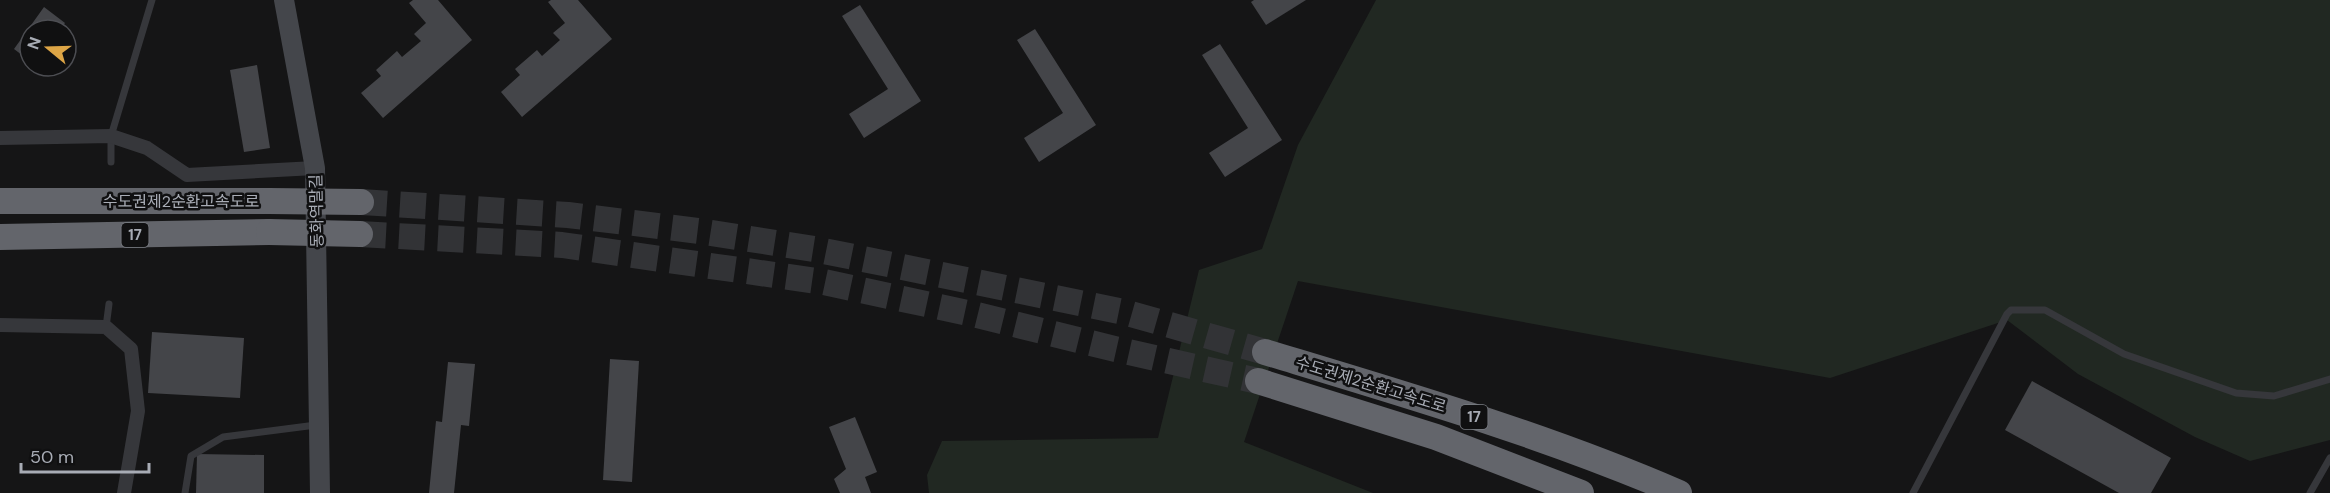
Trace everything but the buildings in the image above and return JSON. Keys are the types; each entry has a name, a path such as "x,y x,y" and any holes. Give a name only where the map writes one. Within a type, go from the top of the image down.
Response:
{"highway":[{"name":"수도권제2순환고속도로","path":"0,201 361,202"},
{"name":"수도권제2순환고속도로","path":"0,237 269,232 360,234"},
{"name":"수도권제2순환고속도로","path":"1266,351 1457,411 1563,448 1679,493"},
{"name":"수도권제2순환고속도로","path":"1258,381 1436,438 1581,493"}],"street":[{"name":"동화역말길","path":"284,0 315,168 320,493"},
{"path":"0,138 111,136 147,148 187,175 315,168"},
{"path":"0,325 106,327 131,349 138,411 124,493"}],"lane":[{"path":"111,162 111,136 152,0"},
{"path":"106,327 109,304"},
{"path":"1913,493 2011,310 2045,310 2124,354 2236,393 2274,396 2330,380"},
{"path":"185,493 191,456 223,437 319,425"},
{"path":"2310,493 2330,458"}],"shaded area":[{"path":"1376,0 2330,0 2330,440 2250,461 2195,437 2078,374 2007,320 1830,378 1298,281 1244,442 1373,493 929,493 927,475 942,441 1158,438 1199,270 1262,249 1298,145"}],"tunnel":[{"path":"361,202 568,215 699,231 814,249 1124,312 1265,352"},
{"path":"360,234 562,245 824,282 977,315 1258,381"}]}
